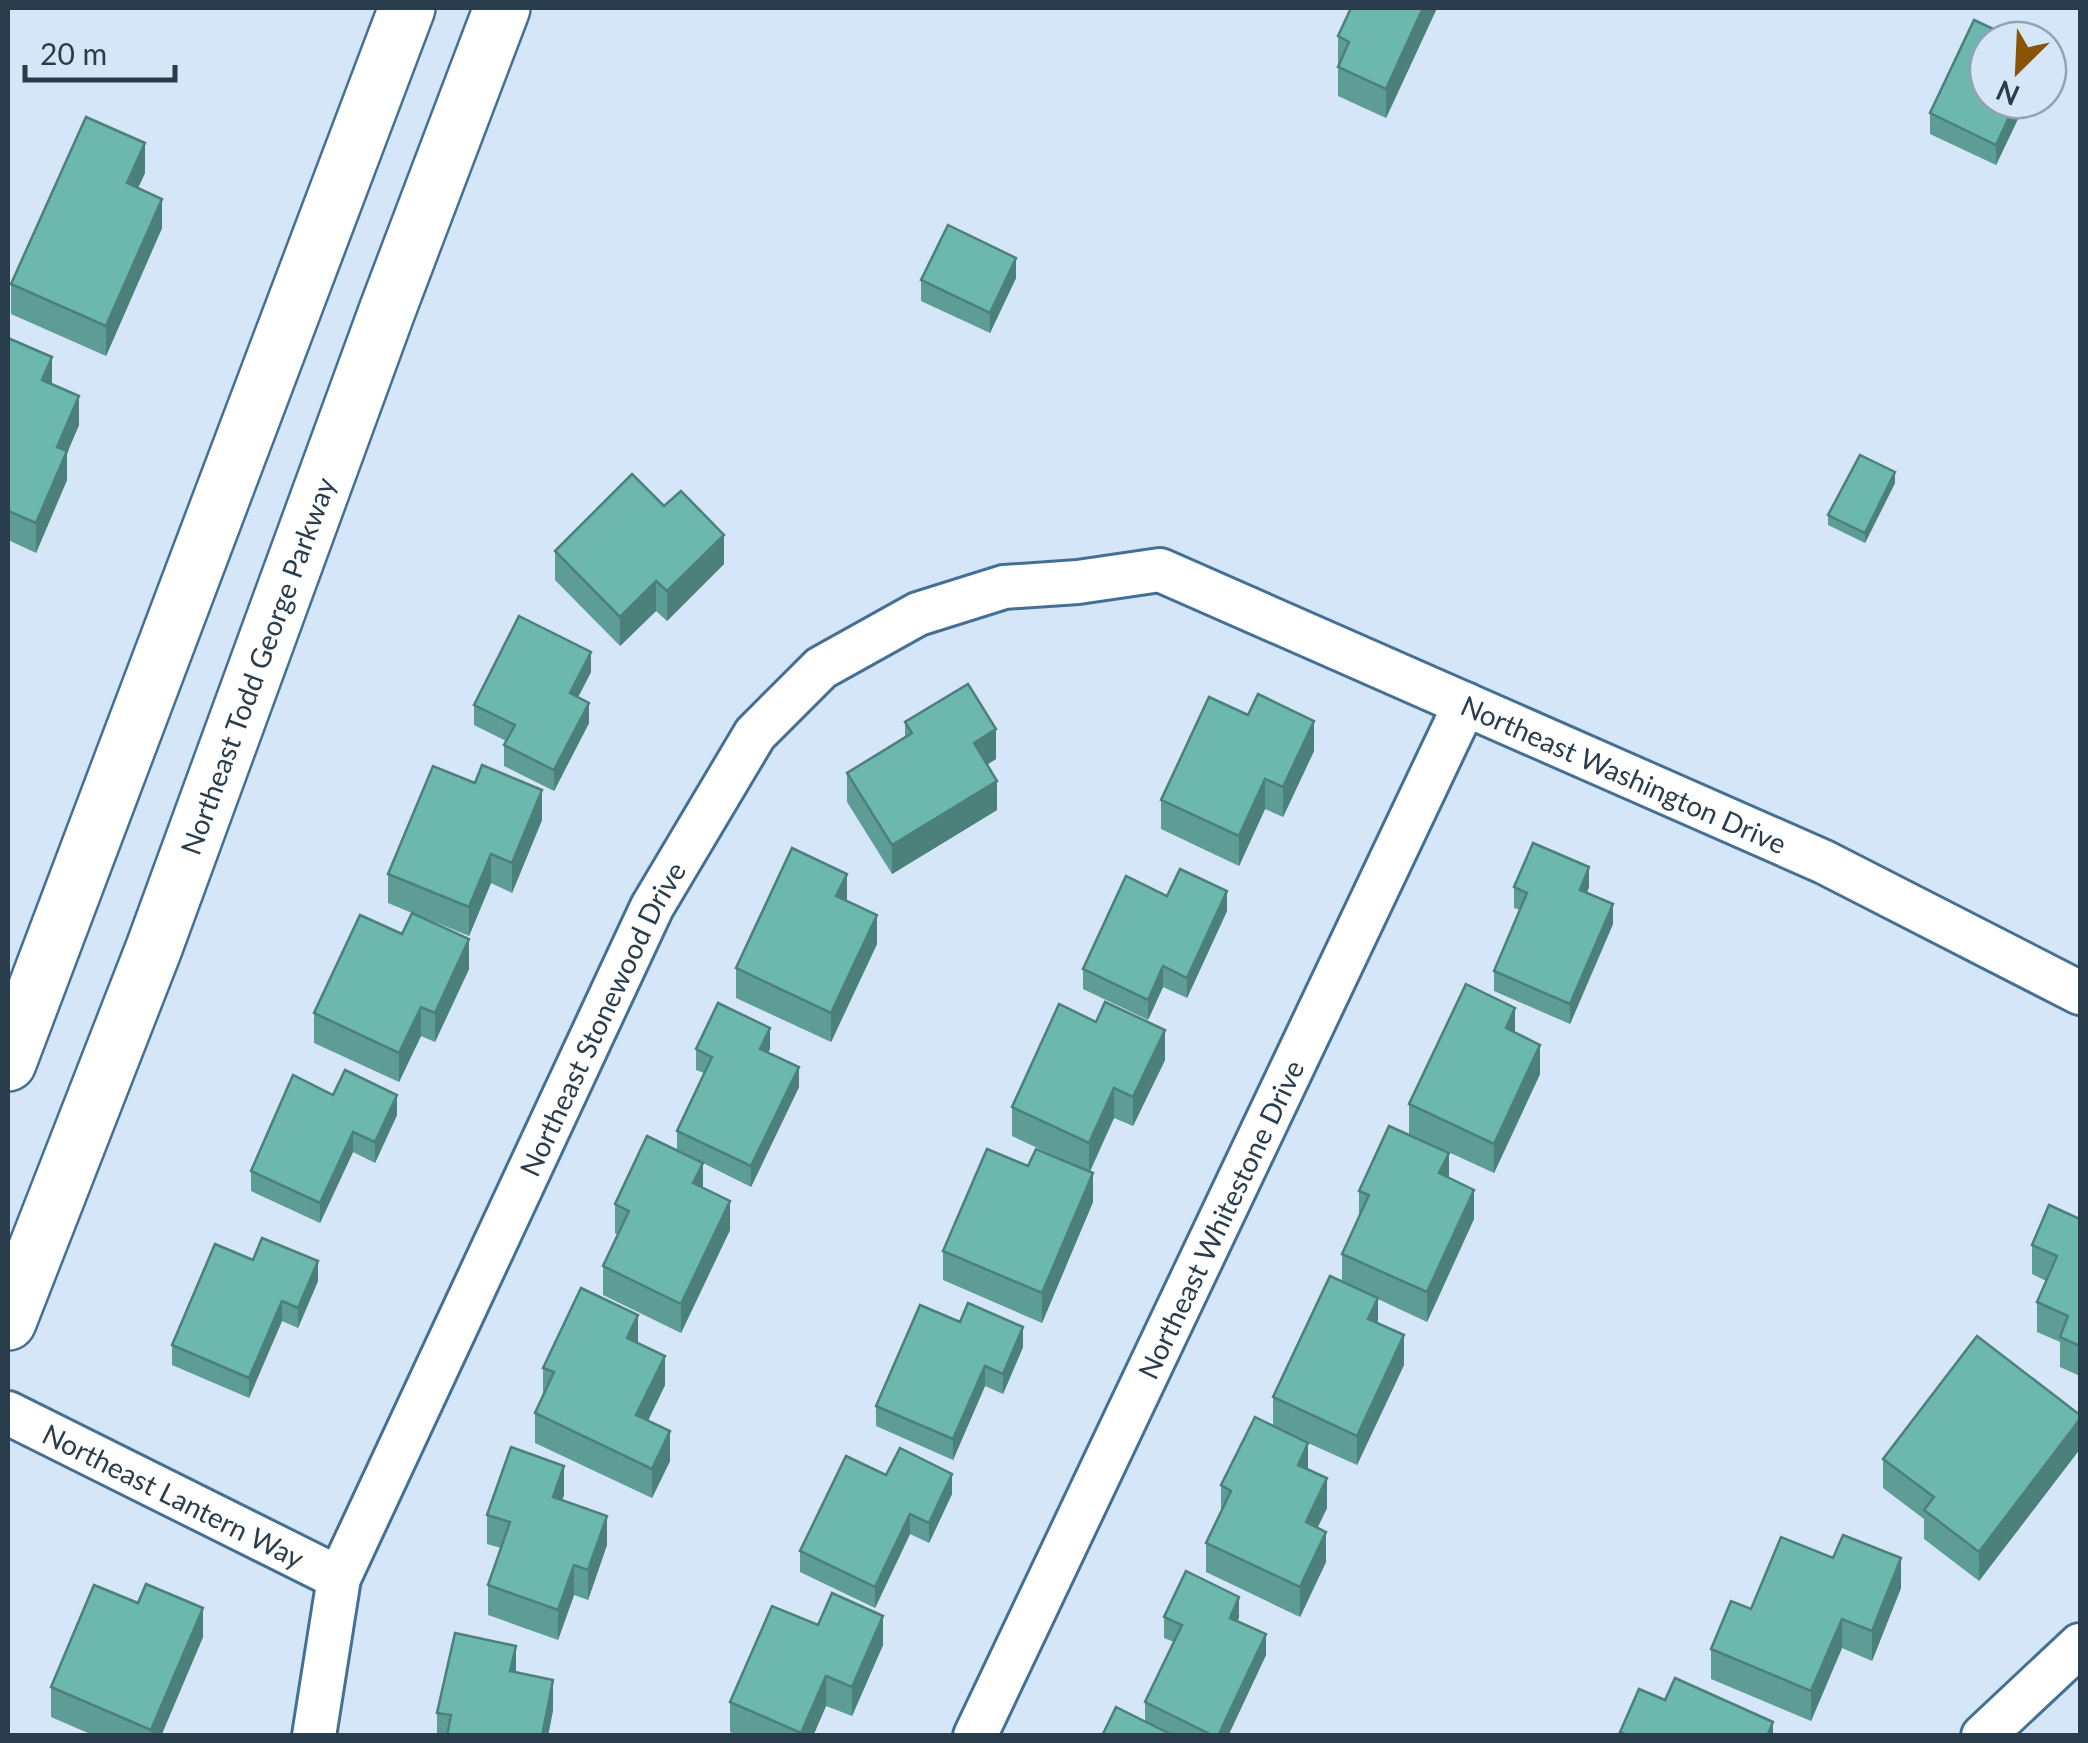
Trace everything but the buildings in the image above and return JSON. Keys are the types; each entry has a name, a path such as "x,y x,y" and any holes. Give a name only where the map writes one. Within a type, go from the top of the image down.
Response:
{"main road":[{"path":"8,1064 407,8"},
{"name":"Northeast Todd George Parkway","path":"8,1322 154,948 502,8"}],"street":[{"name":"Northeast Washington Drive","path":"1160,570 1824,862 2080,994"},
{"name":"Northeast Stonewood Drive","path":"314,1736 338,1578 652,907 755,734 822,668 918,614 1004,588 1160,570"},
{"name":"Northeast Whitestone Drive","path":"974,1736 1464,704"},
{"name":"Northeast Lantern Way","path":"8,1413 338,1578"},
{"path":"1983,1736 2080,1646"}]}
